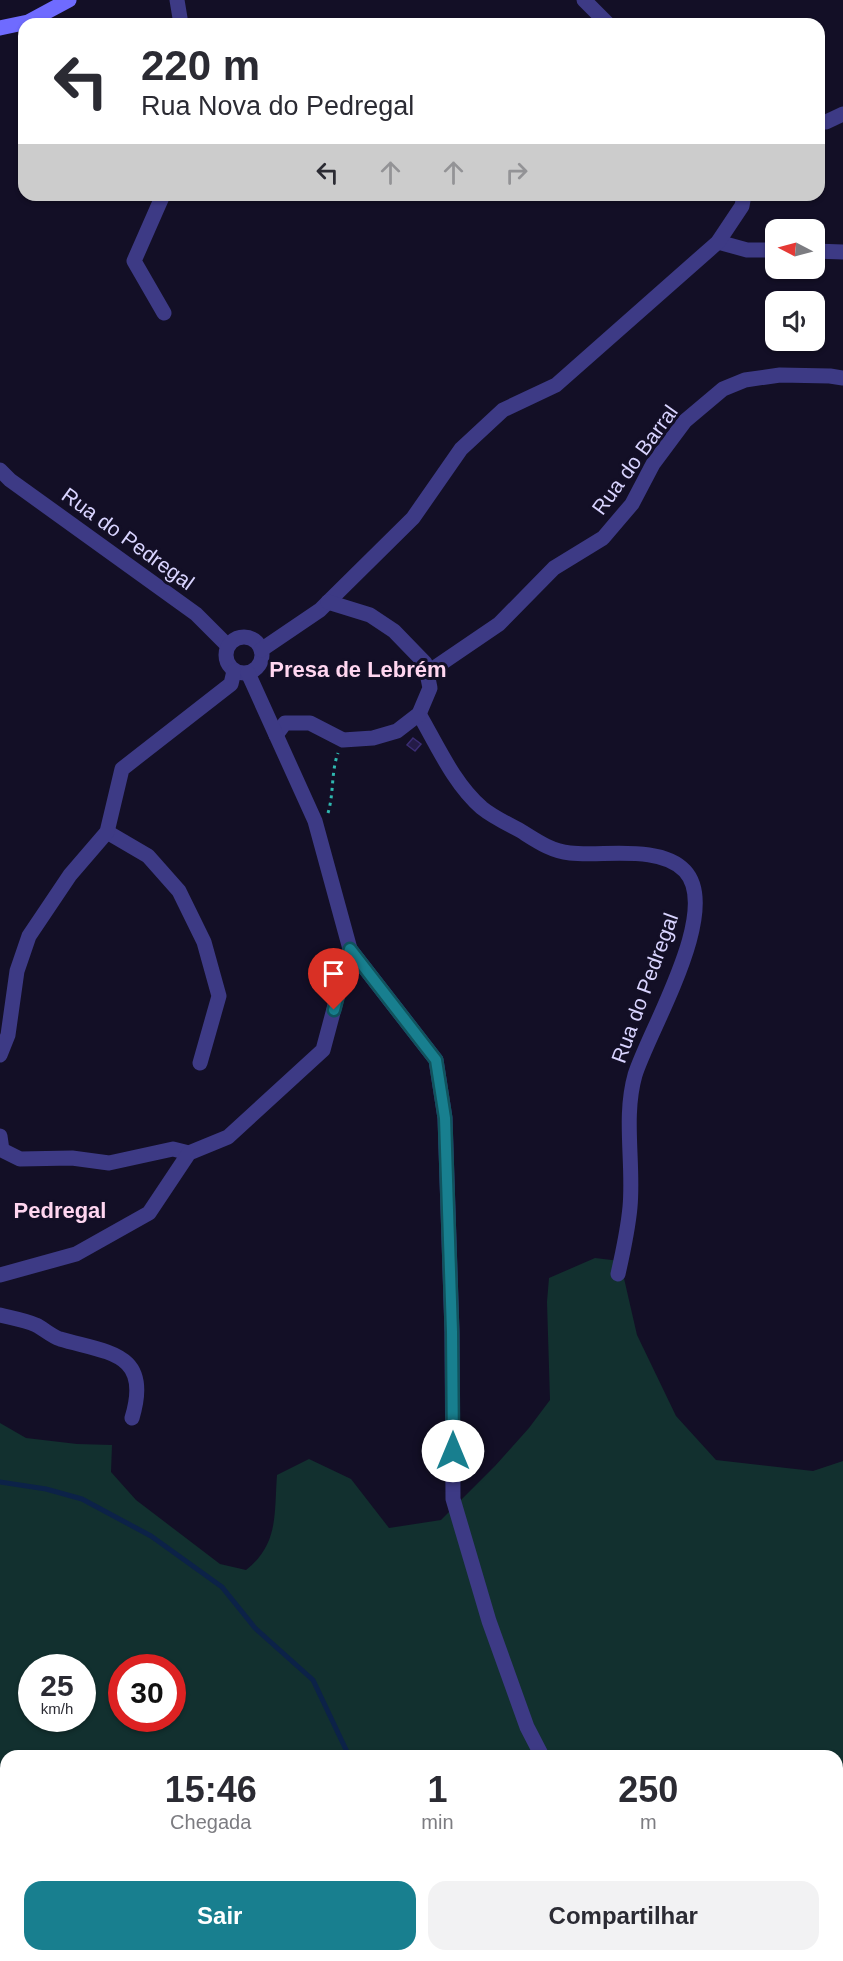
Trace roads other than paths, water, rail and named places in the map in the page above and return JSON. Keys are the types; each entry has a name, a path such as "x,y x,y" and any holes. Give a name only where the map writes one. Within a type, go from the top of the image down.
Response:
{"street":[{"path":"35,18 69,0"},
{"path":"177,0 180,18"},
{"path":"584,0 602,18"},
{"path":"0,28 18,24"},
{"path":"825,122 843,114"},
{"path":"160,201 134,261 164,313"},
{"path":"261,650 320,610 413,518 461,449 503,410 556,385 718,242 742,206 743,201"},
{"path":"718,242 747,250 765,250"},
{"path":"825,251 843,252"},
{"name":"Rua do Barral","path":"427,673 500,624 554,568 603,538 632,504 653,464 686,422 723,389 745,380 780,375 843,378"},
{"name":"Rua do Pedregal","path":"0,470 10,480 196,614 228,645"},
{"path":"276,735 285,723 310,723 343,740 373,738 398,731 418,714 430,688 425,663 394,631 370,615 328,602"},
{"path":"0,1055 8,1035 17,971 29,936 70,875 107,832 122,769 231,684 241,672 254,670 261,662 261,650 255,640 249,637 237,638 228,645 225,657 241,672 276,735 315,821 350,949 436,1060 445,1118 452,1332 453,1499 489,1622 528,1727 539,1750"},
{"name":"Rua do Pedregal","path":"418,714 444,758 469,794 483,808 550,849 572,853 605,852 654,856 673,862 685,871 695,890 696,907 692,932 675,981 635,1075 631,1097 630,1207 618,1274"},
{"path":"107,832 148,856 179,891 204,942 219,996 200,1063"},
{"path":"0,1275 76,1254 149,1213 189,1153 228,1137 323,1050 350,949"},
{"path":"0,1136 2,1150 20,1159 72,1158 109,1163 173,1149 189,1153"},
{"path":"0,1315 35,1325 57,1338 112,1352 131,1365 138,1388 132,1418"}],"waterway":[{"path":"0,1482 46,1489 82,1499 151,1536 222,1587 255,1628 313,1680 346,1750"}],"district":[{"name":"Presa de Lebrém","path":"358,669"},
{"name":"Pedregal","path":"60,1210"}]}
